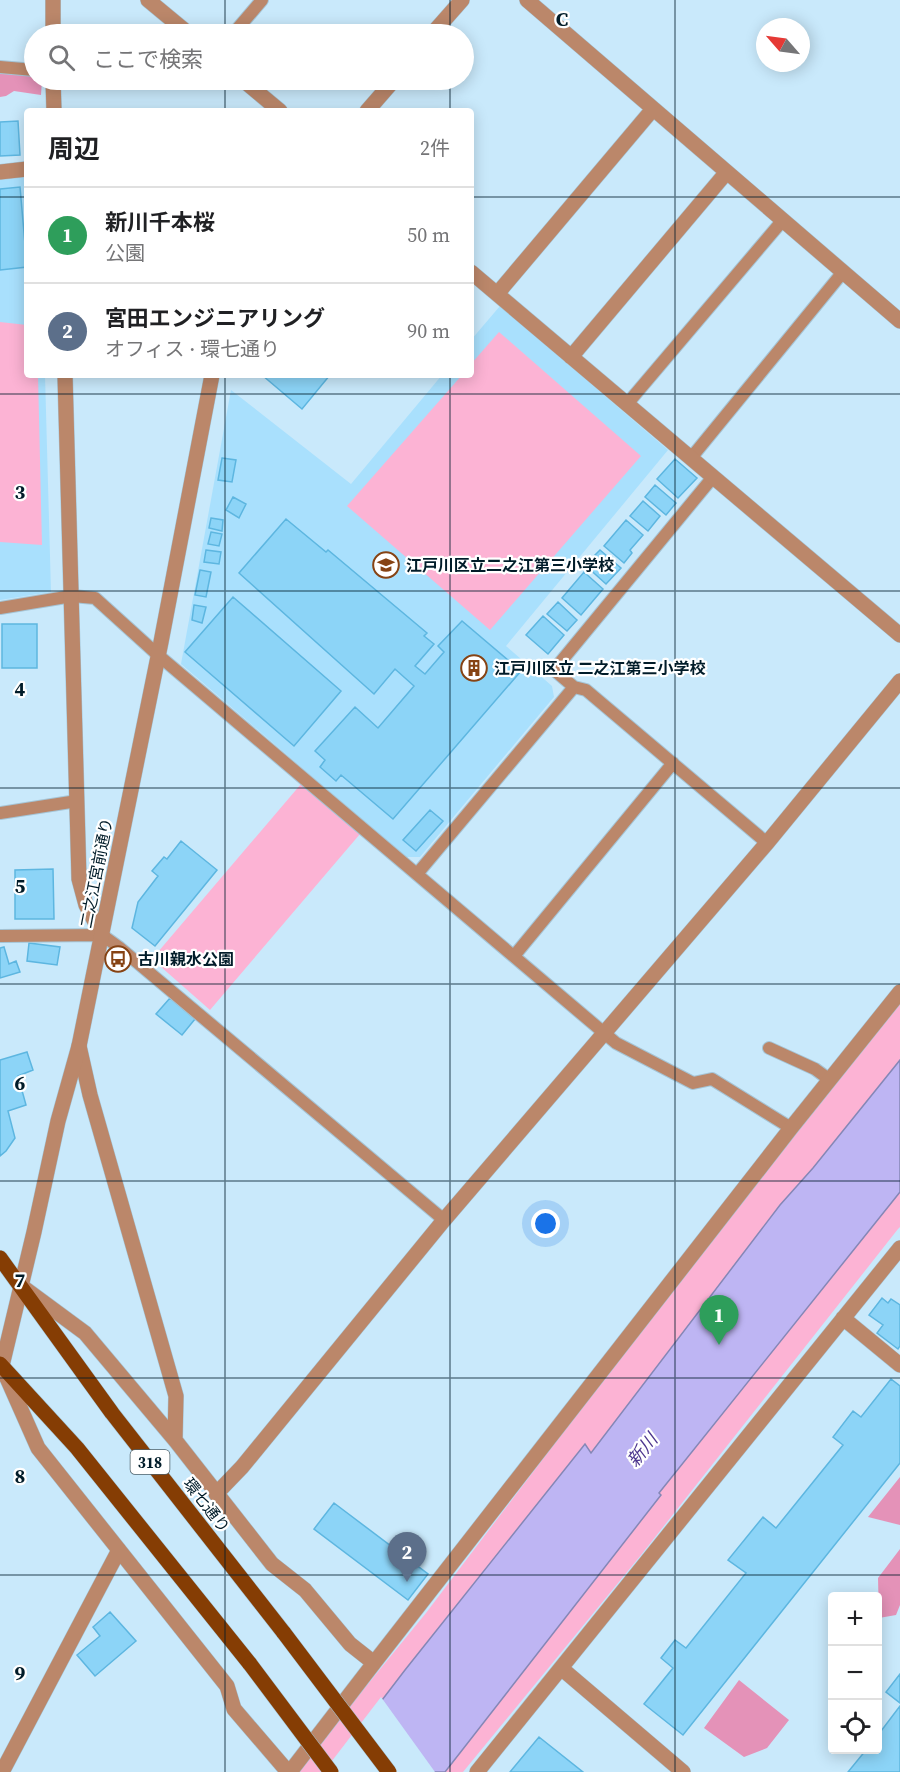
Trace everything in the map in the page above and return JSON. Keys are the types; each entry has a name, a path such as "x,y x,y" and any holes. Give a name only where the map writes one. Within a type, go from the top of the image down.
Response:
{"main road":[{"name":"環七通り","path":"0,1258 112,1413 389,1772"},
{"path":"1,1368 77,1448 250,1664 331,1772"}],"street":[{"path":"53,0 53,24"},
{"path":"441,24 462,0"},
{"path":"527,0 900,321"},
{"path":"154,2 178,24"},
{"path":"53,90 54,108"},
{"path":"255,90 276,108"},
{"path":"370,108 385,90"},
{"path":"497,294 653,109"},
{"path":"0,172 24,169"},
{"path":"571,357 726,172"},
{"path":"474,275 900,635"},
{"path":"64,378 79,879 86,906 102,935"},
{"name":"二之江宮前通り","path":"1,1368 22,1286 58,1121 79,1046 211,378"},
{"path":"216,1494 242,1467 444,1221 767,843 900,681"},
{"path":"1,1368 38,1448 227,1686 234,1709 289,1772 791,1128 900,992"},
{"path":"79,1046 90,1095 176,1396 175,1440"},
{"path":"477,1772 900,1249"},
{"path":"22,1286 85,1333 175,1440 272,1564 305,1590 350,1644 374,1663"},
{"path":"843,1318 900,1365"},
{"path":"2,1772 119,1550"},
{"path":"561,1668 682,1772"}],"lane":[{"path":"242,24 262,0"},
{"path":"0,67 24,69"},
{"path":"627,404 783,220"},
{"path":"691,458 843,272"},
{"path":"713,477 554,670 574,687 585,690 767,843"},
{"path":"0,608 72,596 95,598 158,655 616,1043 693,1083 712,1079 791,1128"},
{"path":"417,874 574,687"},
{"path":"514,956 673,763"},
{"path":"0,813 77,801"},
{"path":"0,936 102,935 444,1221"},
{"path":"769,1048 815,1069 830,1080"}],"shaded area":[{"path":"0,67 24,71 24,90 41,90 41,95 14,91 0,97"},
{"path":"24,177 24,378 45,378 51,592 0,600 0,180"},
{"name":"江戸川区立二之江第三小学校","path":"500,306 668,450 506,646 552,686 554,697 420,857 406,857 181,664 231,390 351,484 439,378 474,378 474,336"},
{"path":"0,322 24,325 24,378 38,378 42,545 0,542"},
{"path":"499,332 641,456 490,630 347,506 459,378 474,378 474,361"},
{"path":"301,784 360,834 210,1010 152,959"},
{"path":"900,996 900,1227 641,1555 463,1772 296,1772 426,1613"},
{"path":"900,1477 900,1525 868,1517"},
{"path":"900,1549 900,1605 896,1615 882,1617 882,1592 878,1592 878,1578"},
{"path":"739,1680 789,1720 767,1748 744,1757 704,1728"}],"water":[{"name":"新川","path":"900,1060 900,1192 659,1493 661,1495 445,1772 327,1772 585,1444 591,1453 780,1205 813,1168"}],"pier":[{"path":"381,1697 435,1772 324,1772 325,1770"}],"building":[{"path":"18,121 20,155 0,156 0,122"},
{"path":"20,187 24,267 0,270 0,189"},
{"path":"266,378 328,378 302,409"},
{"path":"222,458 236,460 232,482 218,480"},
{"path":"675,459 697,478 678,498 657,479"},
{"path":"655,485 676,503 666,515 645,497"},
{"path":"233,497 246,504 239,518 226,510"},
{"path":"643,501 660,516 648,531 630,516"},
{"path":"211,518 223,520 222,531 209,528"},
{"name":"江戸川区立 二之江第三小学校","path":"286,519 326,552 328,550 427,633 424,636 434,644 415,666 425,674 444,652 438,646 462,621 521,671 393,819 341,775 336,781 320,767 325,760 315,751 355,707 378,728 414,686 395,669 374,694 239,573"},
{"path":"626,520 643,535 630,550 632,553 624,563 604,546"},
{"path":"211,532 222,534 219,546 208,544"},
{"path":"206,550 221,552 219,564 204,562"},
{"path":"600,550 621,568 606,584 585,565"},
{"path":"200,570 211,572 206,597 195,595"},
{"path":"584,572 603,589 581,615 562,598"},
{"path":"233,597 341,691 294,746 185,652"},
{"path":"558,602 577,620 567,631 547,614"},
{"path":"194,605 206,607 202,623 192,620"},
{"path":"543,616 564,635 548,654 526,635"},
{"path":"2,624 37,624 37,668 2,668"},
{"path":"430,810 443,821 416,851 403,840"},
{"path":"181,841 217,870 155,946 132,928 138,902 158,876 152,871 164,857 167,859"},
{"path":"53,869 54,919 15,919 15,870"},
{"path":"29,943 60,947 57,965 27,961"},
{"path":"4,947 9,964 16,961 20,972 0,978 0,948"},
{"path":"170,998 195,1019 182,1035 156,1014"},
{"path":"27,1052 33,1070 18,1076 26,1105 8,1111 15,1138 0,1156 0,1060"},
{"path":"882,1298 888,1303 891,1299 900,1305 900,1346 898,1349 877,1333 883,1325 869,1315"},
{"path":"891,1379 900,1386 900,1463 683,1735 644,1704 673,1668 661,1658 675,1640 686,1648 746,1573 728,1560 763,1517 776,1528 843,1445 833,1437 853,1411 861,1417"},
{"path":"334,1503 428,1574 408,1600 314,1529"},
{"path":"110,1612 136,1641 95,1676 77,1655 100,1636 93,1627"},
{"path":"900,1674 900,1703 886,1692"},
{"path":"900,1706 900,1772 848,1772 863,1754 882,1754 882,1730"},
{"path":"539,1737 583,1772 510,1772"}],"place":[{"name":"江戸川区立二之江第三小学校","path":"386,565"},
{"name":"江戸川区立 二之江第三小学校","path":"474,668"},
{"name":"古川親水公園","path":"118,959"},
{"name":"新川千本桜","path":"719,1345"},
{"name":"宮田エンジニアリング","path":"407,1582"}]}
